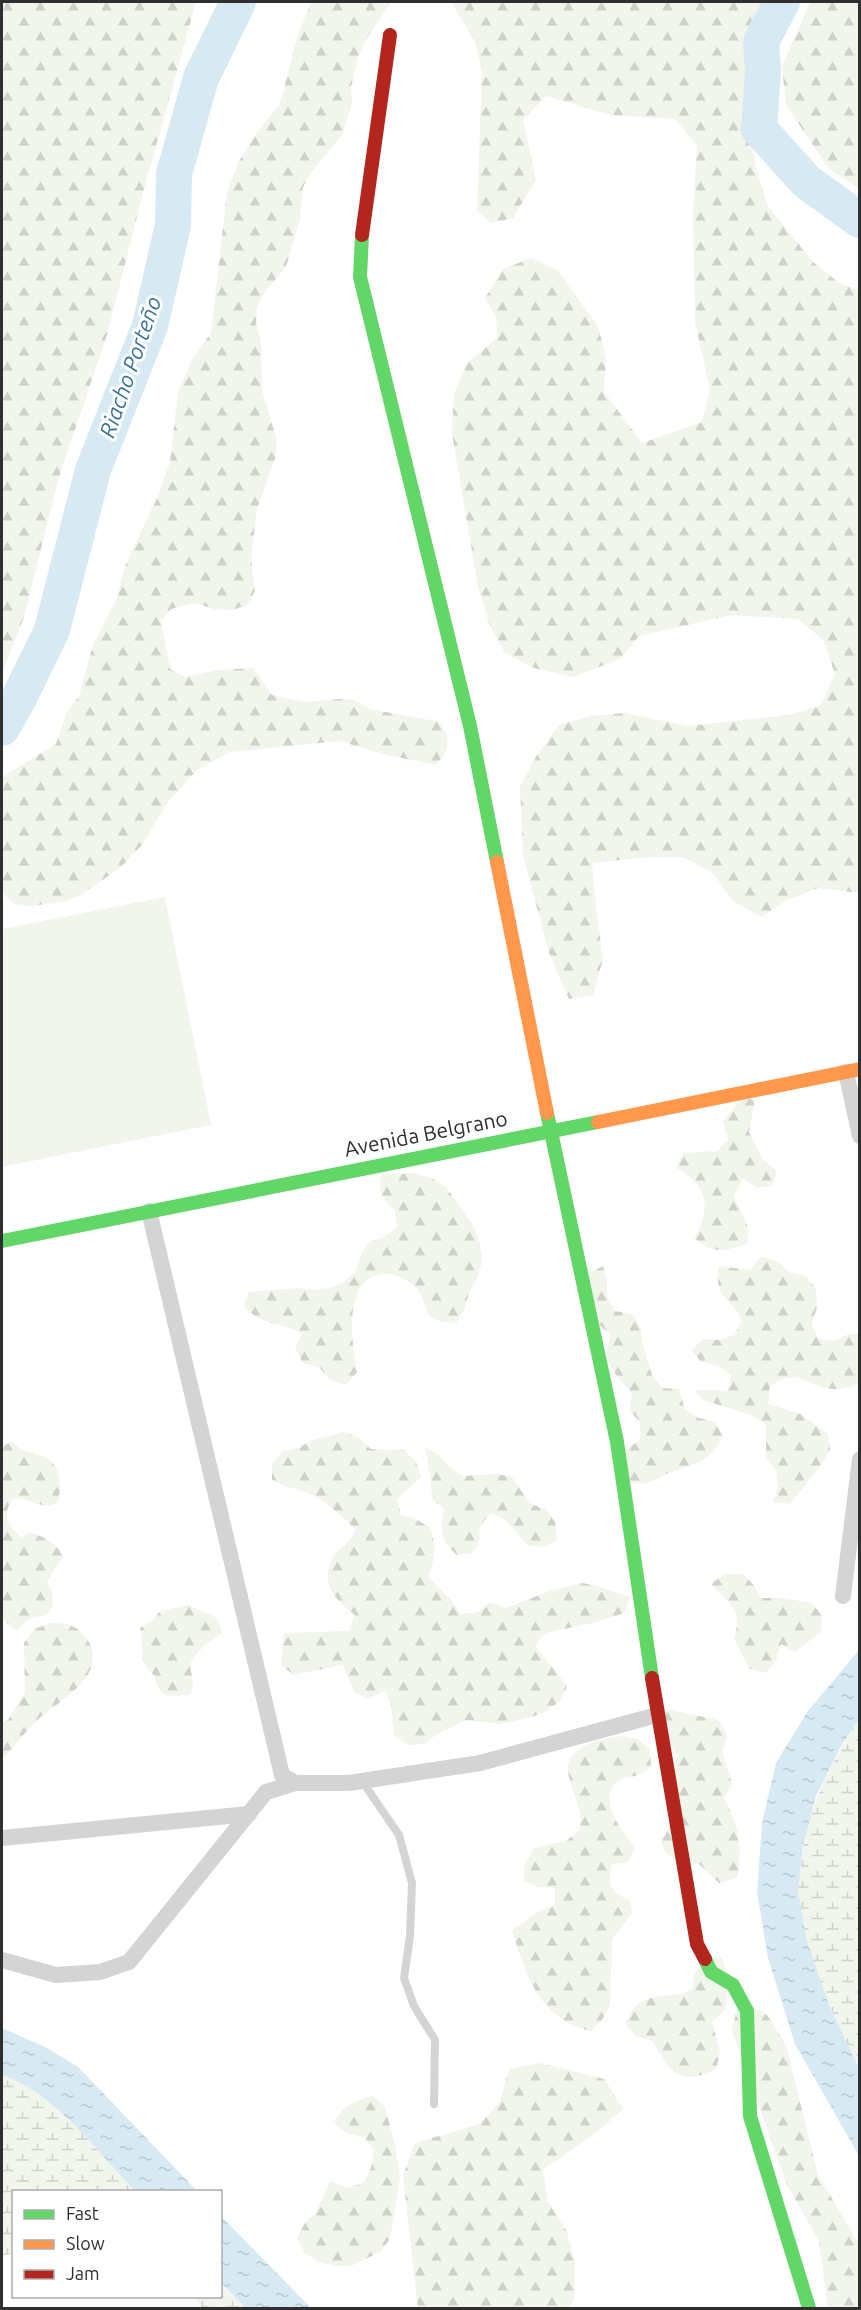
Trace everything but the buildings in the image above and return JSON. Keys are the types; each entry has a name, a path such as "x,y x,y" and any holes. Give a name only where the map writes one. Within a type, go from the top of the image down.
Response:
{"street":[{"path":"390,35 360,249 360,277 470,726 551,1131 617,1442 657,1715 697,1944 711,1972 733,1985 747,2011 750,2116 809,2308"},
{"path":"853,1071 860,1136"},
{"name":"Avenida Belgrano","path":"2,1241 853,1071"},
{"path":"148,1212 282,1775 296,1783"},
{"path":"843,1596 860,1460"},
{"path":"2,1960 56,1976 100,1972 129,1962 266,1792 296,1783 349,1783 480,1763 657,1715"},
{"path":"2,1838 249,1814"}],"lane":[{"path":"362,1781 399,1835 412,1883 410,1936 404,1978 414,2006 435,2040 434,2104"}],"green space":[{"path":"2,2 196,2 142,197 107,335 58,480 24,617 2,673"},
{"path":"311,2 391,2 365,41 358,56 351,87 352,103 342,135 312,171 303,187 300,219 286,267 264,293 257,308 256,323 261,340 262,390 277,441 276,456 257,509 251,557 255,591 247,605 232,610 214,609 195,603 171,609 161,621 170,669 185,677 218,670 253,668 272,695 305,702 355,700 370,709 440,722 446,734 446,749 436,765 382,754 340,741 230,752 197,770 168,802 142,845 120,868 79,896 64,902 30,906 14,904 2,892 2,777 56,744 67,712 79,696 93,645 117,598 125,566 158,496 170,462 178,392 192,360 211,333 227,193 239,161 258,131 280,104 297,38"},
{"path":"451,2 773,2 762,38 763,70 753,100 752,132 755,164 767,205 813,262 839,283 859,290 859,893 818,888 787,900 762,917 733,901 713,873 683,857 649,857 592,863 603,959 593,995 569,999 549,953 523,855 520,786 537,755 559,725 591,716 624,713 688,726 789,715 820,706 835,674 823,640 798,619 731,615 639,636 620,659 573,677 534,668 505,653 489,623 478,587 452,433 454,394 467,363 497,338 496,317 485,298 503,269 531,258 557,270 598,326 606,359 604,392 642,443 702,422 710,390 695,322 693,215 697,146 675,119 610,115 546,96 523,120 536,180 513,218 491,223 477,211 482,73 475,41"},
{"path":"810,2 859,2 859,188 829,169 786,105 782,67"},
{"path":"165,897 211,1125 2,1167 2,929"},
{"path":"743,1097 755,1100 749,1132 763,1160 777,1171 772,1186 756,1188 743,1178 734,1196 748,1227 747,1244 719,1250 708,1247 694,1238 703,1217 704,1199 695,1183 677,1168 683,1153 717,1151 728,1140 723,1121"},
{"path":"414,1173 431,1178 446,1187 475,1228 482,1261 478,1276 456,1323 443,1322 429,1315 418,1291 405,1280 385,1274 369,1279 360,1288 352,1315 357,1372 346,1385 330,1380 319,1367 303,1363 295,1348 302,1334 259,1318 244,1307 248,1292 298,1288 313,1290 329,1288 344,1282 356,1271 361,1255 369,1242 384,1237 397,1227 395,1210 382,1195 381,1175"},
{"path":"761,1257 777,1261 789,1272 806,1276 816,1289 817,1307 812,1324 818,1339 834,1341 849,1334 859,1334 859,1384 834,1389 792,1377 770,1386 768,1404 800,1414 828,1434 829,1453 790,1504 773,1502 778,1487 776,1471 766,1457 766,1425 751,1415 703,1400 695,1391 727,1391 732,1376 719,1366 701,1362 692,1350 703,1339 720,1340 734,1335 742,1321 720,1291 719,1266 750,1270"},
{"path":"603,1266 607,1281 607,1297 615,1311 632,1314 641,1327 642,1342 652,1375 662,1388 679,1389 685,1410 699,1418 715,1422 723,1436 714,1451 703,1460 643,1484 628,1482 626,1450 640,1440 640,1422 629,1410 632,1393 608,1361 610,1335 597,1322 589,1273"},
{"path":"344,1432 359,1438 371,1449 404,1450 416,1462 421,1477 397,1499 401,1515 416,1519 430,1528 434,1541 434,1553 428,1577 451,1600 461,1614 478,1612 490,1602 506,1608 550,1591 582,1583 630,1597 624,1613 593,1623 545,1633 535,1646 567,1686 560,1701 547,1711 500,1724 466,1720 437,1734 424,1744 408,1745 394,1736 391,1704 385,1690 369,1699 354,1692 343,1665 294,1675 281,1665 284,1633 349,1631 355,1615 331,1590 328,1574 334,1555 347,1544 356,1530 318,1498 272,1480 272,1464 283,1451"},
{"path":"12,1442 24,1451 49,1459 57,1469 60,1489 58,1503 51,1505 24,1499 12,1499 7,1511 8,1520 21,1538 29,1532 40,1536 53,1544 63,1557 47,1581 52,1591 53,1606 47,1615 30,1618 17,1631 2,1619 2,1446"},
{"path":"425,1447 439,1455 449,1467 463,1476 496,1474 512,1477 530,1504 546,1509 555,1522 557,1540 543,1547 527,1545 505,1519 490,1513 480,1527 479,1543 472,1553 457,1555 444,1539 442,1524 444,1509 432,1499"},
{"path":"725,1574 742,1574 753,1584 761,1598 812,1603 822,1616 821,1632 795,1652 781,1644 776,1660 766,1673 750,1669 734,1639 736,1614 729,1602 711,1584"},
{"path":"188,1605 217,1618 222,1633 194,1656 191,1664 193,1685 190,1694 166,1695 159,1689 155,1676 145,1665 140,1628 153,1620 160,1611"},
{"path":"51,1623 71,1626 83,1634 93,1653 92,1665 77,1688 33,1724 2,1759 2,1722 8,1720 25,1692 24,1643 34,1629"},
{"path":"672,1709 720,1721 727,1736 722,1751 732,1784 724,1798 738,1837 737,1878 719,1883 699,1864 681,1861 666,1854 661,1840 677,1817 666,1767 678,1756 660,1729 657,1715"},
{"path":"859,1719 859,2068 829,2004 812,1960 798,1892 804,1845 814,1806 829,1770"},
{"path":"622,1736 638,1739 650,1750 651,1767 635,1776 621,1779 613,1787 610,1795 613,1814 635,1848 628,1862 612,1864 610,1883 614,1891 630,1901 632,1913 612,1939 610,2005 602,2020 591,2031 573,2025 547,2006 529,1979 512,1930 539,1911 555,1905 555,1888 538,1887 524,1881 525,1864 534,1848 566,1841 580,1830 580,1812 568,1771 570,1758 582,1747 607,1738"},
{"path":"722,1957 727,2000 723,2012 712,2022 720,2053 716,2069 693,2077 677,2074 665,2061 653,2041 636,2036 625,2024 631,2012 645,2000 692,1990 695,1973 706,1959"},
{"path":"739,1999 767,2015 786,2045 818,2175 859,2244 859,2308 828,2308 819,2241 787,2185 732,2031"},
{"path":"540,2063 604,2079 623,2109 598,2131 543,2170 548,2202 567,2232 575,2263 574,2299 569,2308 418,2308 403,2176 415,2143 480,2124 500,2101 509,2069"},
{"path":"2,2075 40,2095 57,2109 90,2141 134,2190 12,2190 12,2254 2,2255"},
{"path":"373,2096 385,2107 395,2145 400,2177 390,2239 380,2252 351,2266 335,2266 319,2262 305,2253 297,2238 305,2223 317,2211 330,2181 347,2188 363,2183 371,2168 374,2150 364,2137 348,2134 334,2123 350,2105"},
{"path":"222,2283 245,2308 202,2308 196,2298 222,2298"}],"water":[{"path":"859,1650 859,1719 840,1748 816,1796 803,1846 798,1891 807,1941 819,1976 829,2005 859,2068 859,2156 795,2044 768,1958 757,1892 762,1823 776,1763 808,1711"},
{"path":"2,2028 47,2048 78,2067 196,2190 134,2190 90,2141 57,2109 40,2095 2,2075"},
{"path":"222,2217 311,2308 245,2308 222,2283"}],"waterway":[{"name":"Riacho Porteño","path":"2,728 52,630 93,470 150,326 173,225 174,174 201,78 238,2"},
{"name":"Riacho Porteño","path":"782,2 761,42 763,70 759,129 807,182 860,220"}],"traffic: fast":[{"path":"362,235 360,277 470,726 497,862"},
{"path":"547,1113 617,1442 652,1678"},
{"path":"2,1241 598,1122"},
{"path":"705,1959 711,1972 733,1985 747,2011 750,2116 809,2308"}],"traffic: slow":[{"path":"497,862 547,1113"},
{"path":"598,1122 860,1069"}],"traffic: jam":[{"path":"362,235 390,35"},
{"path":"652,1678 697,1944 705,1959"}]}
